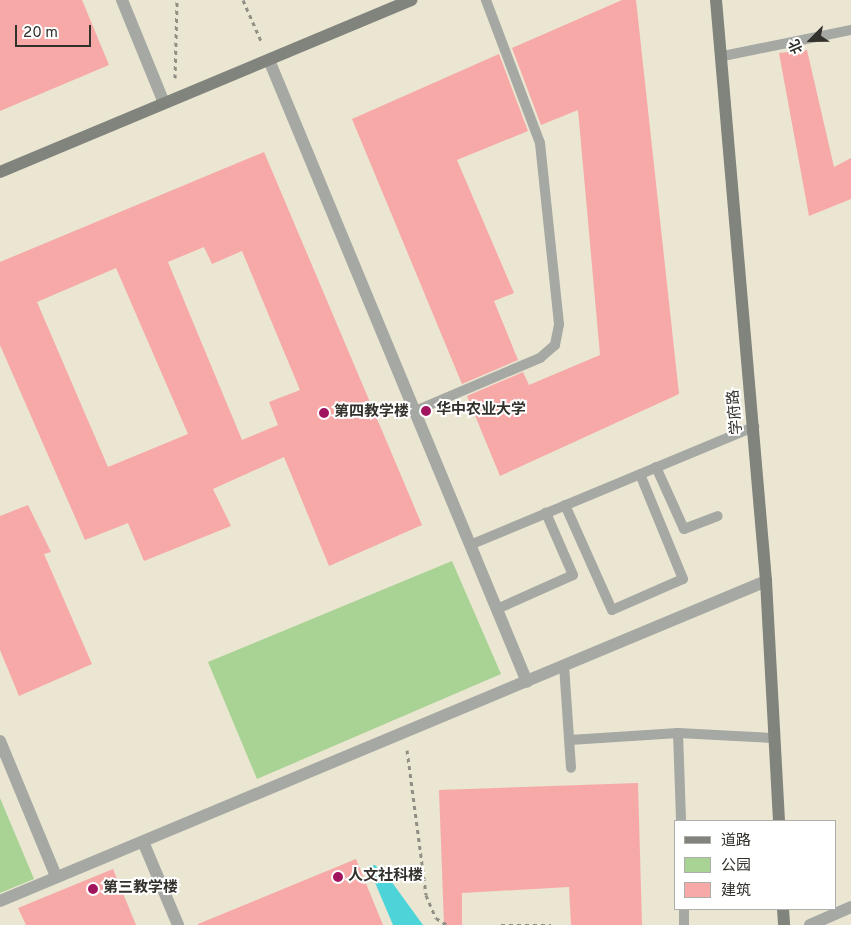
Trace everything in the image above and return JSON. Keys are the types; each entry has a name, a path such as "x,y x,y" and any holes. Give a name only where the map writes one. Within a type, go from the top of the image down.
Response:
{"street":[{"path":"122,0 170,101"},
{"path":"0,172 411,0"},
{"name":"学府路","path":"716,0 723,56 766,581 779,820"},
{"path":"269,60 527,682"},
{"path":"0,901 56,876 144,844 405,735 564,665 766,581"},
{"path":"0,741 56,876"},
{"path":"144,844 178,925"},
{"path":"810,925 851,907"},
{"path":"783,910 784,925"}],"lane":[{"path":"415,411 540,358 555,345 559,324 540,143 486,0"},
{"path":"723,56 851,30"},
{"path":"470,545 754,427"},
{"path":"656,467 684,529 718,516"},
{"path":"565,505 612,610 683,578 640,474"},
{"path":"497,609 573,575 546,513"},
{"path":"564,665 571,768"},
{"path":"570,740 678,733 773,738"},
{"path":"678,733 681,820"},
{"path":"684,910 684,925"}],"path":[{"path":"170,101 177,0"},
{"path":"243,0 269,60"},
{"path":"405,735 426,895 436,918 447,925"},
{"path":"501,925 551,925"}],"shaded area":[{"name":"华中农业大学","path":"0,0 851,0 851,925 0,925"}],"green space":[{"path":"452,561 501,674 257,779 208,662"},
{"path":"0,798 34,879 0,893"}],"water":[{"path":"375,865 391,881 423,925 393,925 368,866"}],"building":[{"path":"0,0 82,0 109,65 0,111"},
{"path":"622,0 636,0 679,394 500,476 467,396 523,372 529,385 600,355 578,110 541,125 512,48"},
{"path":"807,50 834,167 851,158 851,199 809,216 779,53"},
{"path":"499,54 528,131 457,160 514,293 494,301 518,360 462,384 352,119"},
{"name":"第四教学楼","path":"264,152 422,525 329,566 284,457 213,489 231,526 144,561 128,523 85,540 0,345 0,262","holes":["204,247 212,264 242,251 300,390 269,402 278,425 242,440 168,262","116,268 188,434 108,467 37,302"]},
{"path":"28,505 51,552 44,554 92,664 19,696 0,650 0,516"},
{"path":"638,783 642,925 571,925 569,887 462,893 462,925 444,925 439,790"},
{"name":"人文社科楼","path":"356,859 383,925 198,925 198,924"},
{"name":"第三教学楼","path":"113,869 136,925 26,925 18,908"}],"place":[{"name":"华中农业大学","path":"426,411"},
{"name":"第四教学楼","path":"324,413"},
{"name":"人文社科楼","path":"338,877"},
{"name":"第三教学楼","path":"93,889"}]}
